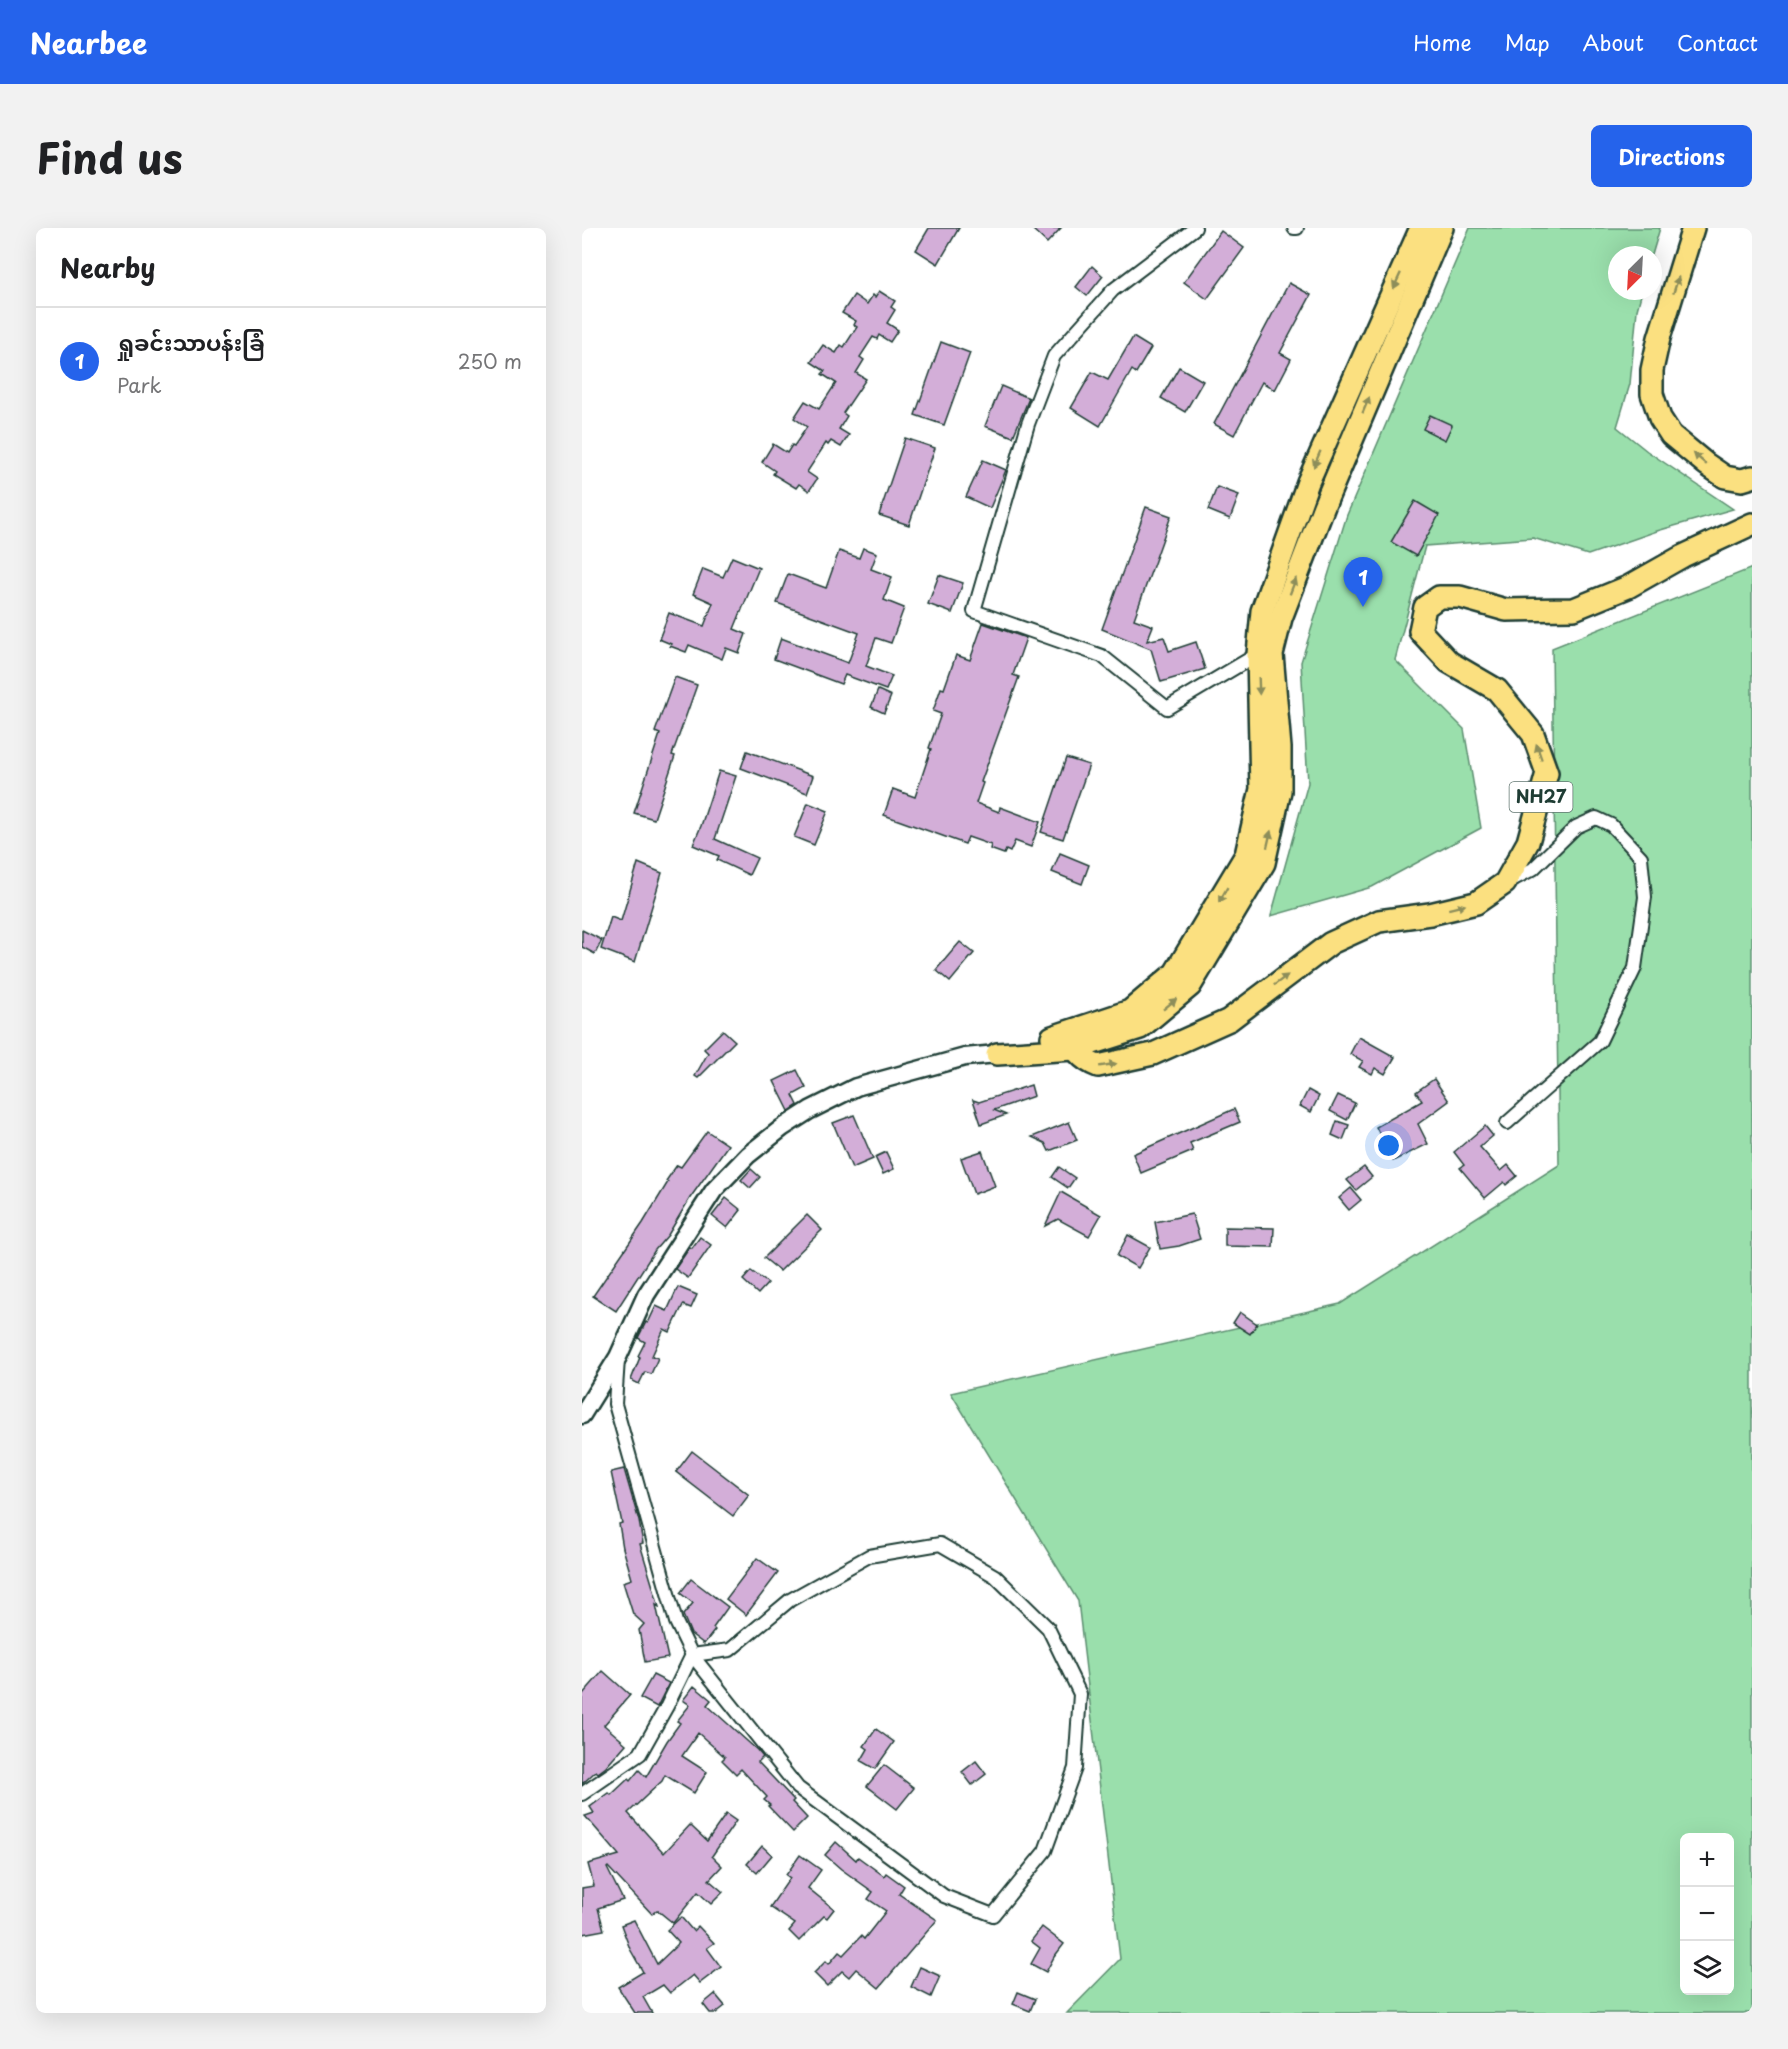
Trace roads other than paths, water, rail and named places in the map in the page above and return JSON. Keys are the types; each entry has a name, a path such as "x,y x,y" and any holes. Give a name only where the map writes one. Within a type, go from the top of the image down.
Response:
{"highway":[{"path":"1070,1041 1130,1011 1175,973 1245,855 1261,789 1258,654 1272,615 1308,482 1421,228"},
{"path":"997,1054 1140,1028 1190,986 1264,863 1280,791 1280,748 1272,654 1272,615 1324,506 1442,228"},
{"path":"1693,228 1659,338 1652,370 1652,394 1660,418 1671,435 1725,477 1742,480 1752,477"},
{"name":"NH27","path":"1070,1041 1090,1063 1098,1066 1153,1054 1229,1020 1331,943 1379,921 1430,914 1476,903 1504,884 1528,842 1547,773 1533,734 1497,690 1449,662 1420,631 1425,607 1439,597 1460,597 1506,610 1574,609 1628,587 1683,556 1752,524"}],"main road":[{"path":"582,1415 618,1357 645,1295 714,1190 748,1155 782,1128 810,1110 856,1087 965,1057 997,1054"}],"street":[{"path":"1195,228 1113,290 1054,356 1028,424 974,611 1102,656 1167,708 1258,654"},
{"path":"1504,884 1533,869 1576,827 1596,818 1611,825 1641,857 1645,897 1635,968 1600,1041 1507,1123"},
{"path":"618,1357 615,1404 676,1622 692,1655 798,1788 944,1896 993,1915 1045,1851 1076,1768 1080,1694 1048,1628 995,1576 940,1544 869,1556 790,1600 730,1650 692,1655"},
{"path":"582,1794 640,1754 692,1655"}],"place":[{"name":"ရှုခင်းသာပန်းခြံ","path":"1363,607"}]}
